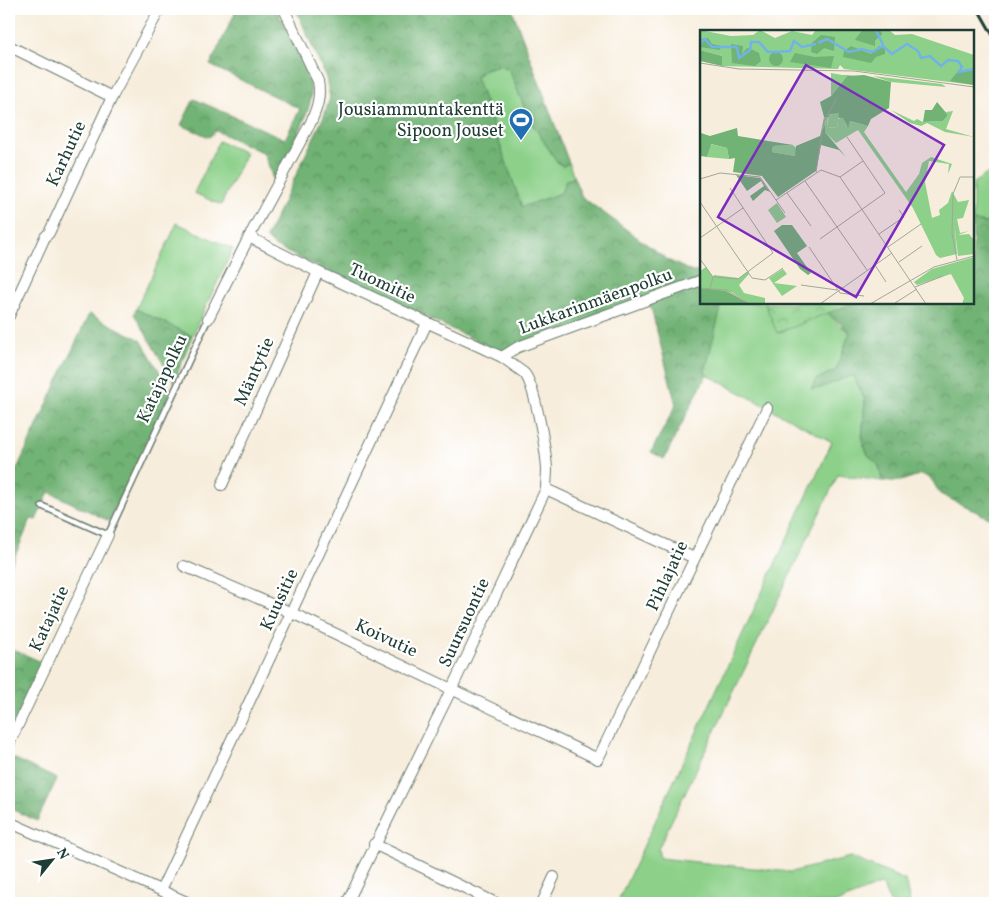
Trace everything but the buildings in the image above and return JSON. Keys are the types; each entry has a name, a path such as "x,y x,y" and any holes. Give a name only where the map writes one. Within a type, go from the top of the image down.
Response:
{"street":[{"name":"Karhutie","path":"9,316 44,237 49,233 112,97 160,9"},
{"name":"Katajapolku","path":"208,319 249,237 312,122 319,102 318,81 284,9"},
{"path":"9,46 112,97"},
{"name":"Tuomitie","path":"249,237 318,272 502,357"},
{"name":"Mäntytie","path":"222,485 318,272"},
{"name":"Lukkarinmäenpolku","path":"502,357 518,347 700,281"},
{"name":"Kuusitie","path":"161,890 427,323"},
{"name":"Suursuontie","path":"347,903 546,489 547,468 530,384 524,373 502,357"},
{"name":"Pihlajatie","path":"598,759 767,408"},
{"path":"546,489 694,558"},
{"name":"Katajatie","path":"9,744 108,535"},
{"name":"Koivutie","path":"184,566 292,613 598,759"},
{"path":"9,822 189,903"},
{"path":"374,844 496,903"},
{"path":"542,903 554,877"}],"lane":[{"name":"Katajapolku","path":"108,535 208,319"},
{"path":"42,506 108,535"}],"green space":[{"path":"237,9 276,9 303,63 310,85 311,94 307,114 274,182 264,153 216,131 209,137 181,125 194,99 285,139 300,109 210,65"},
{"path":"296,9 512,9 569,163 563,166 558,163 529,119 509,69 499,65 485,69 476,77 522,207 561,193 566,180 574,178 582,197 668,260 692,272 700,271 700,304 722,304 705,372 707,374 664,459 651,452 676,405 649,300 505,354 274,246 266,238 324,116 330,98 326,78"},
{"name":"Jousiammuntakenttä Sipoon Jouset","path":"499,65 509,69 529,119 558,163 563,166 569,163 574,178 566,180 561,193 522,207 476,78 485,69"},
{"path":"219,141 246,153 221,205 194,193"},
{"path":"995,169 995,224 974,221 974,182"},
{"path":"974,221 995,224 995,518 989,518 940,494 932,480 922,474 901,481 882,481 879,466 868,455 862,440 865,400 853,375 820,388 811,389 817,379 836,370 850,332 827,312 824,304 974,304"},
{"path":"177,223 233,249 192,336 136,309"},
{"path":"722,304 765,304 778,333 827,312 839,325 850,332 836,370 817,379 811,389 820,388 853,375 865,400 862,440 868,455 879,466 882,481 838,475 658,849 660,858 791,872 850,857 905,880 910,903 890,903 882,884 836,903 617,903 832,442 704,373"},
{"path":"765,304 850,304 777,333"},
{"path":"136,309 192,336 174,382 134,314"},
{"path":"89,314 141,340 171,391 109,521 49,492 36,520 31,519 9,570 9,486"},
{"path":"9,648 42,662 9,737"},
{"path":"13,758 57,779 37,821 9,808 9,767"}],"railway":[{"path":"978,9 995,39"}],"place":[{"name":"Jousiammuntakenttä Sipoon Jouset","path":"521,141"}]}
